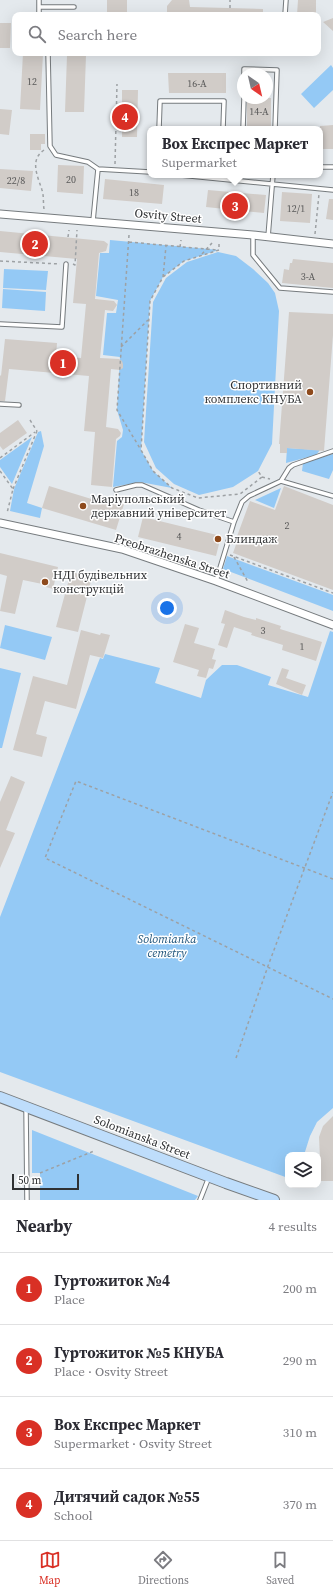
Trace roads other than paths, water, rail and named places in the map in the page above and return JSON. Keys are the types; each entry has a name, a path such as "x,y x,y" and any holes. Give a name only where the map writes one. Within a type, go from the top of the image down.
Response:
{"main road":[{"name":"Solomianska Street","path":"0,1097 274,1200"}],"street":[{"name":"Osvity Street","path":"0,214 268,236 333,244"},
{"name":"Preobrazhenska Street","path":"0,523 122,549 216,581 333,625"}],"lane":[{"path":"38,12 39,0"},
{"path":"286,0 286,12"},
{"path":"39,7 74,8"},
{"path":"48,56 50,146 56,155 88,162 98,169 147,172"},
{"path":"273,70 277,70 276,126"},
{"path":"159,126 160,101 224,101 223,126"},
{"path":"243,126 244,104"},
{"path":"93,221 98,169"},
{"path":"206,178 273,186 333,190"},
{"path":"268,236 273,178"},
{"path":"253,235 253,255 278,286 293,289 333,292"},
{"path":"0,324 62,327 66,264"},
{"path":"0,404 19,405"},
{"path":"216,581 234,522 245,498 281,481 289,468 293,465 333,451"},
{"path":"281,481 333,496"},
{"path":"116,490 142,485 200,510 234,522"},
{"path":"26,1107 27,1200"},
{"path":"200,1200 210,1176"}],"place":[{"name":"Дитячий садок №55","path":"125,117"},
{"name":"Box Експрес Маркет","path":"235,206"},
{"name":"Гуртожиток №5 КНУБА","path":"35,244"},
{"name":"Гуртожиток №4","path":"63,363"},
{"name":"Спортивний комплекс КНУБА","path":"310,392"},
{"name":"Маріупольський державний університет","path":"83,506"},
{"name":"Блиндаж","path":"218,539"},
{"name":"НДІ будівельних конструкцій","path":"45,582"}],"park label":[{"name":"Solomianka cemetry","path":"167,946"}]}
